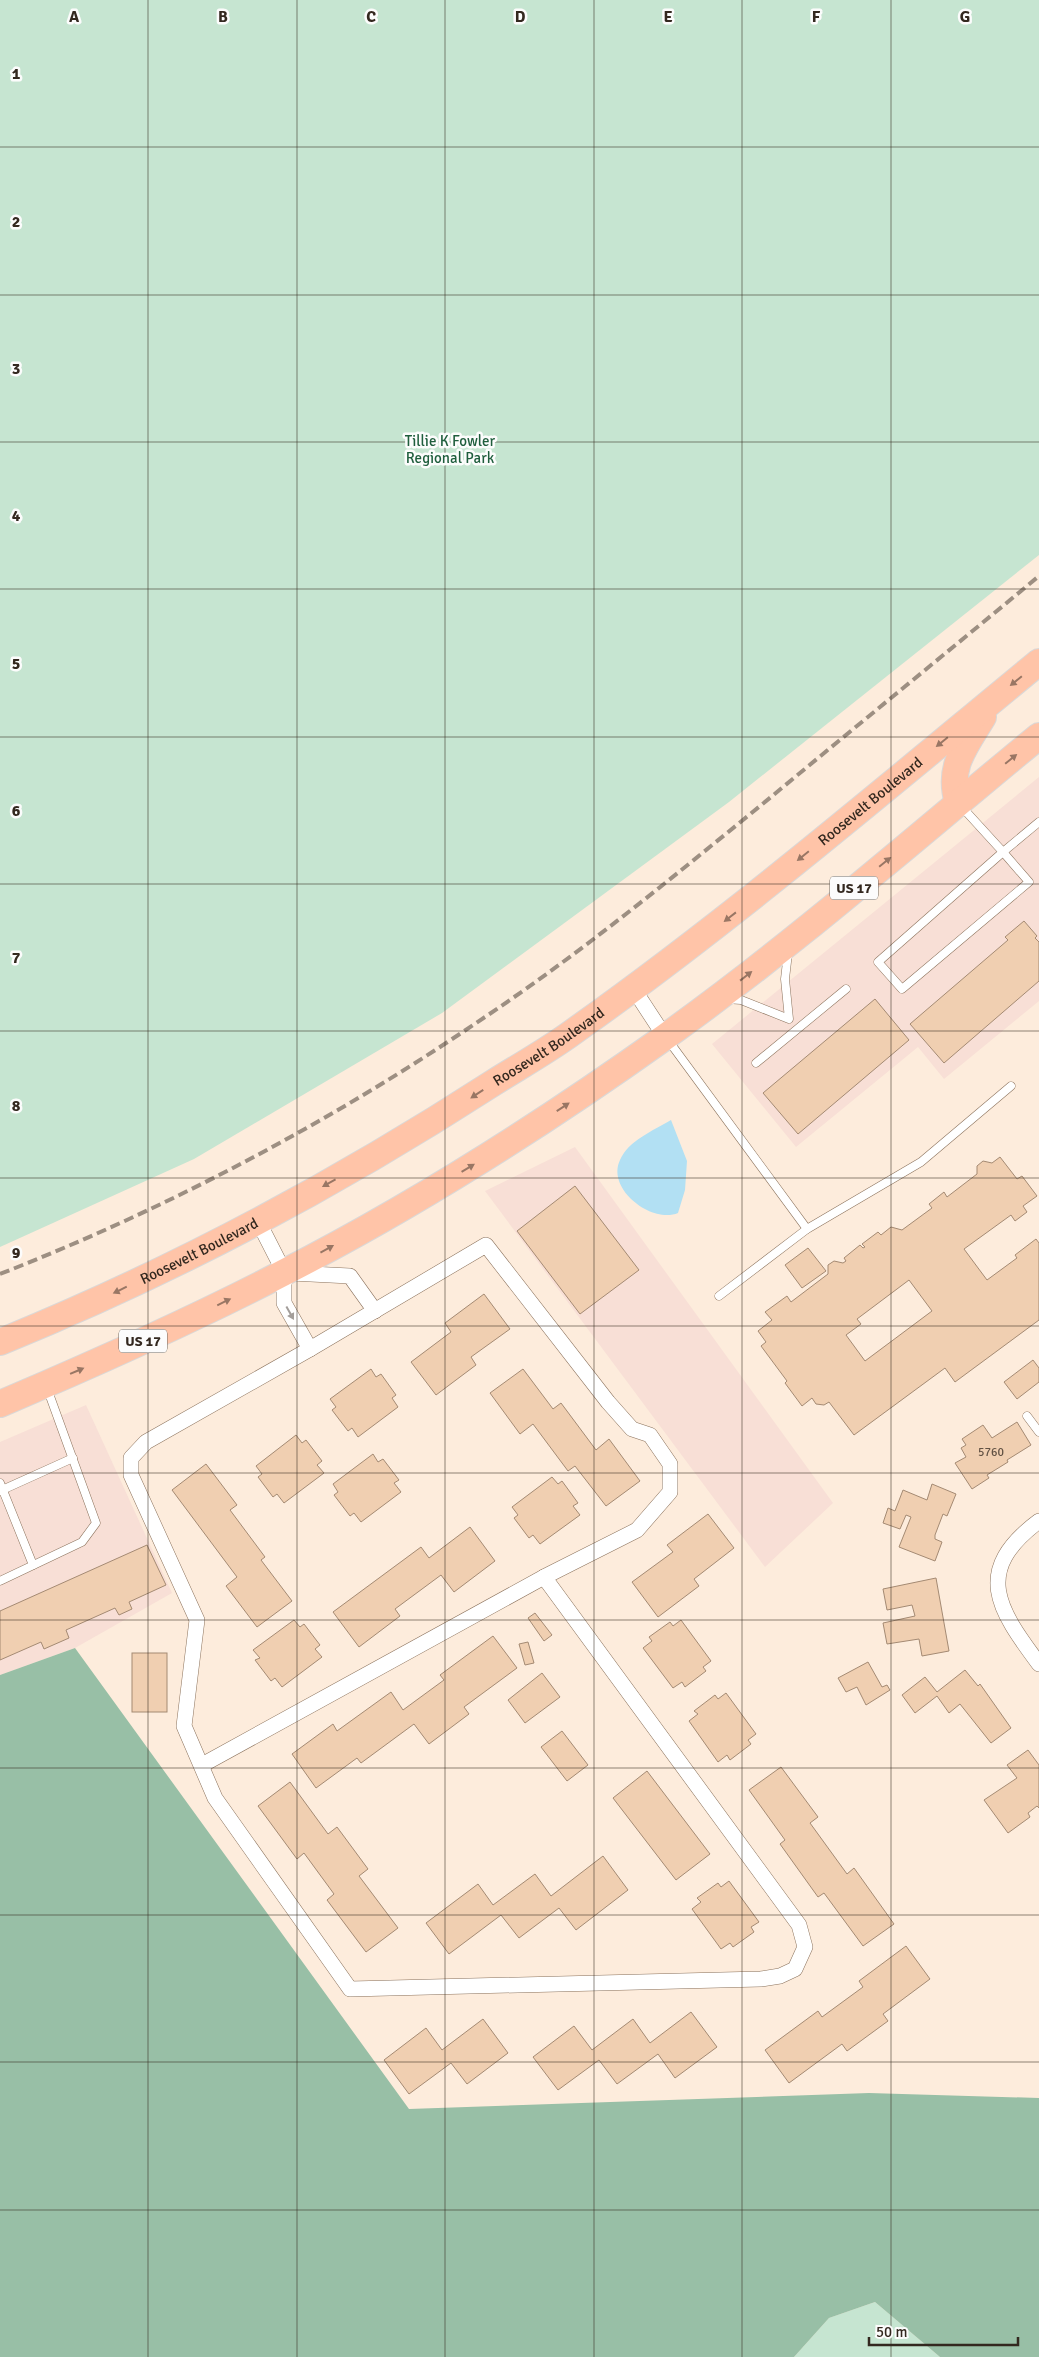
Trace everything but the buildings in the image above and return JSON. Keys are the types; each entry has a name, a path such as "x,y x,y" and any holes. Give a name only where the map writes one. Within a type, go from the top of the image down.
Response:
{"highway":[{"name":"Roosevelt Boulevard","path":"0,1342 108,1296 258,1221 424,1129 570,1034 733,914 1039,662"},
{"path":"958,803 954,790 953,774 960,755 993,700"},
{"name":"US 17","path":"0,1404 189,1320 284,1272 382,1220 573,1101 717,999 1039,736"}],"street":[{"path":"633,988 665,1037"},
{"path":"258,1221 284,1272 284,1302 310,1349"},
{"path":"202,1765 544,1577 636,1530 670,1492 670,1464 650,1434 632,1429 608,1402 486,1245 310,1349 146,1442 131,1458 131,1475 197,1620 184,1726 215,1798 350,1989 761,1979 780,1976 795,1968 805,1947 800,1926 544,1577"},
{"path":"284,1272 350,1276 375,1311"},
{"path":"1039,1522 1022,1534 1010,1548 1000,1565 997,1589 1001,1607 1011,1626 1039,1664"}],"lane":[{"path":"958,803 1003,852 1030,882 902,989 878,962 1003,852 1039,822"},
{"path":"789,1019 785,972 792,939"},
{"path":"756,1064 846,989"},
{"path":"717,999 741,1000 789,1019 798,1029"},
{"path":"665,1037 808,1229"},
{"path":"720,1296 808,1229 921,1162 1011,1086"},
{"path":"0,1581 82,1542 96,1522 46,1384"},
{"path":"1027,1416 1039,1432"},
{"path":"33,1565 1,1488 73,1458"}],"shaded area":[{"path":"1039,777 1039,1001 944,1079 918,1047 796,1147 712,1044"},
{"path":"575,1147 833,1503 765,1567 485,1191"},
{"path":"86,1405 172,1593 75,1648 0,1675 0,1442"}],"green space":[{"name":"Tillie K Fowler Regional Park","path":"0,0 1039,0 1039,555 729,802 442,1013 194,1159 0,1247"},
{"path":"75,1648 409,2109 869,2093 1039,2098 1039,2357 940,2357 875,2302 829,2318 794,2357 0,2357 0,1675"},
{"path":"875,2302 940,2357 794,2357 829,2318"}],"water":[{"path":"671,1120 687,1161 685,1190 678,1213 667,1215 645,1209 634,1202 625,1192 617,1171 624,1153 635,1141"}],"railway":[{"path":"0,1274 127,1220 250,1159 370,1091 485,1017 559,965 666,882 1039,576"}]}
